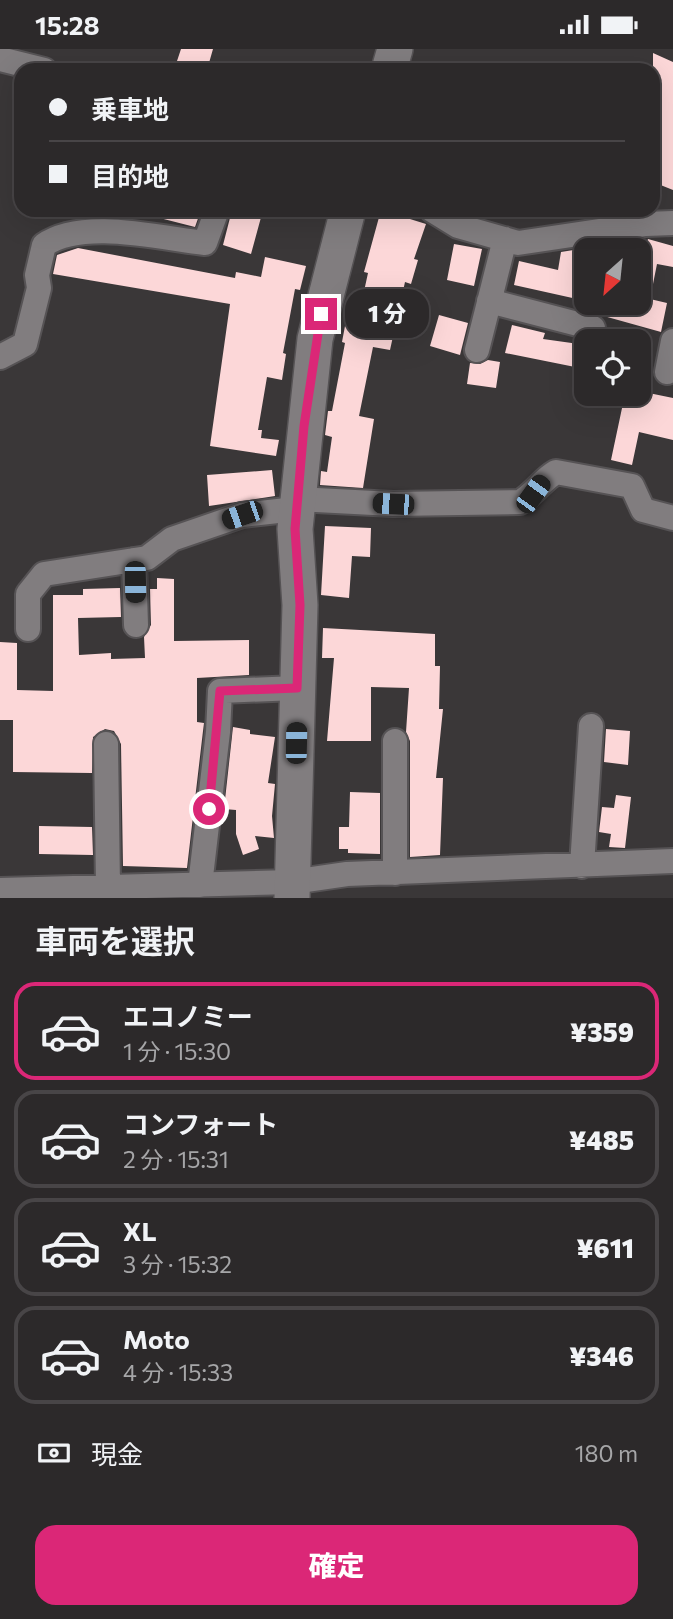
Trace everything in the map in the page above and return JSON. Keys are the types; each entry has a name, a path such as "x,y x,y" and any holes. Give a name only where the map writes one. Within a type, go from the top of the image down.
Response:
{"street":[{"path":"0,59 33,61"},
{"path":"443,217 458,226 518,243 670,216"},
{"path":"0,357 25,344 38,288 37,275 44,245 56,237 78,231 205,243 214,217"},
{"path":"292,890 300,605 297,504 315,339 346,217"},
{"path":"477,350 505,239"},
{"path":"489,301 593,328"},
{"path":"667,372 673,341"},
{"path":"29,629 28,594 44,574 155,554 172,539 242,515 297,504 520,502 533,494 544,479 556,472 632,487 643,510 673,518"},
{"path":"134,559 136,625"},
{"path":"200,885 218,732 220,691 297,688"},
{"path":"582,866 591,726"},
{"path":"395,741 395,873"},
{"path":"106,744 108,886"},
{"path":"0,890 200,885 292,890 347,874 673,861"}],"building":[{"path":"181,49 213,49 209,63 176,63"},
{"path":"653,53 673,62 673,190 660,185 660,63 653,63"},
{"path":"156,217 199,217 195,227"},
{"path":"230,217 261,217 251,254 223,245"},
{"path":"379,217 404,217 426,224 414,259 418,260 411,284 405,282 390,350 373,347 359,416 374,419 363,488 320,485 321,471 327,472 332,437 325,435 328,411 332,411 345,343 342,342 345,326 356,328 368,273 364,272"},
{"path":"651,240 673,246 673,267 657,264 651,294"},
{"path":"454,244 482,249 474,286 447,280"},
{"path":"78,248 235,278 236,272 261,277 265,257 306,266 300,290 295,289 283,353 286,354 282,380 267,377 258,430 262,430 261,438 279,440 276,456 210,446 230,304 53,274 57,255"},
{"path":"574,250 574,298 514,285 519,261 558,270 561,252"},
{"path":"651,299 667,303 661,332 600,315 651,315"},
{"path":"439,315 468,323 460,355 430,346"},
{"path":"512,325 545,333 543,339 574,343 574,367 505,353"},
{"path":"488,360 500,362 496,388 467,384 470,363 480,364"},
{"path":"651,393 673,398 673,440 639,432 632,465 611,460 622,406 651,406"},
{"path":"272,470 275,496 209,506 207,475"},
{"path":"325,526 371,528 370,557 352,556 349,598 321,595"},
{"path":"157,578 174,579 174,641 249,640 249,675 197,678 197,722 204,723 187,868 123,866 121,744 114,731 105,729 93,737 92,773 13,772 13,720 0,720 0,642 17,643 17,690 53,691 53,595 83,595 83,589 120,588 121,617 78,618 79,655 111,653 111,659 145,658 144,637 151,625 150,589 157,589"},
{"path":"323,628 435,634 435,666 440,666 439,709 443,709 436,778 443,778 440,855 410,857 410,741 406,732 409,688 371,687 371,741 327,741 334,658 322,658"},
{"path":"233,727 250,730 250,734 275,737 268,783 275,784 272,816 274,838 255,836 259,849 243,855 236,834 236,810 224,809"},
{"path":"606,729 630,731 628,765 604,762"},
{"path":"350,792 380,793 380,854 348,853 348,849 339,849 339,827 349,827"},
{"path":"616,795 631,797 625,848 609,847 611,834 599,832 602,807 614,808"},
{"path":"39,826 92,827 93,855 39,854"}],"route":[{"path":"209,809 220,691 297,688 300,605 295,529 304,426 315,339 321,314"}]}
